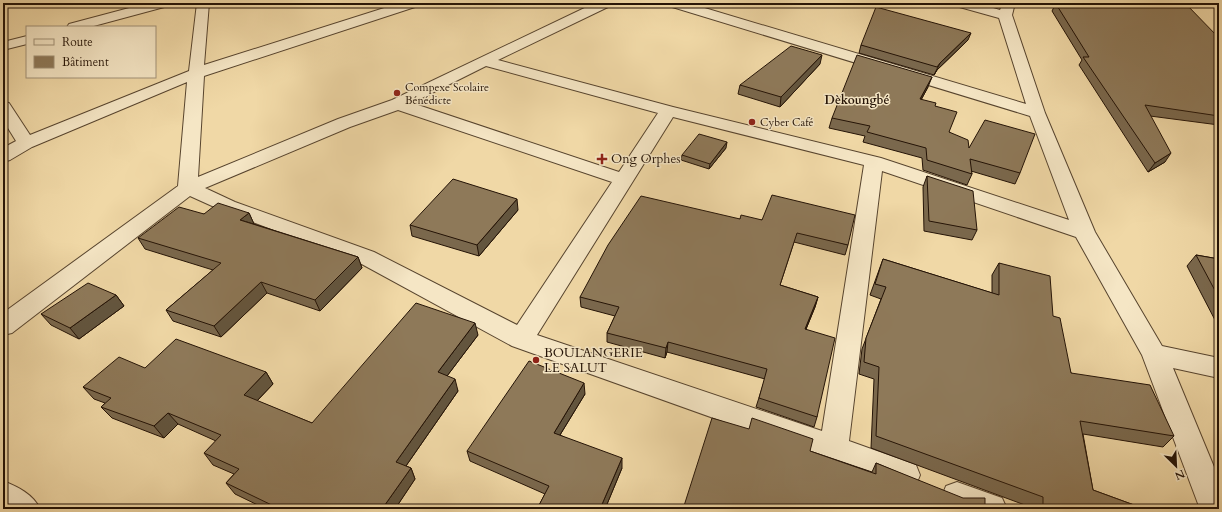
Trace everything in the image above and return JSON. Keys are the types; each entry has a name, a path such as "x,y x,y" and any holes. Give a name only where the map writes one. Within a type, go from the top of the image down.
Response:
{"street":[{"path":"78,26 163,3"},
{"path":"188,188 196,73 203,3"},
{"path":"3,156 26,143 196,73 413,3"},
{"path":"3,326 188,188 344,123 398,104 605,3"},
{"path":"674,3 1037,113"},
{"path":"960,3 1007,9 1037,113 1084,232 1154,354 1216,509"},
{"path":"3,46 26,40"},
{"path":"484,61 668,111 874,162 1084,232"},
{"path":"398,104 624,180"},
{"path":"3,107 26,143"},
{"path":"521,339 668,111"},
{"path":"834,448 874,162"},
{"path":"188,188 228,206 366,257 521,339 834,448 991,509"},
{"path":"1154,354 1219,368"},
{"path":"3,495 24,509"}],"building":[{"path":"1056,3 1185,3 1219,38 1219,116 1145,105 1171,153 1155,163 1083,57 1089,57"},
{"path":"876,7 971,33 937,67 861,45"},
{"path":"791,46 822,55 781,97 740,85"},
{"path":"857,55 932,77 920,99 936,103 935,106 957,112 949,132 968,140 969,148 985,120 1035,134 1020,173 970,159 972,174 927,160 926,148 867,132 870,126 832,118"},
{"path":"699,134 727,142 710,164 682,155"},
{"path":"927,176 973,191 977,230 929,221"},
{"path":"453,179 517,199 477,245 410,225"},
{"path":"772,195 855,215 848,245 797,233 780,285 818,297 805,329 835,338 817,417 759,398 767,369 668,342 666,348 607,333 619,307 580,297 608,245 641,196 740,219 741,215 762,220"},
{"path":"218,203 249,213 240,220 358,257 315,300 261,282 214,326 166,310 221,263 138,238 179,207 204,214"},
{"path":"1196,255 1219,259 1219,298"},
{"path":"883,259 999,295 999,263 1050,276 1053,316 1060,318 1071,373 1150,385 1174,436 1080,421 1093,490 1145,509 1054,509 1043,505 1043,497 876,436 879,367 864,362 866,338 886,287 875,284"},
{"path":"88,283 116,295 70,328 41,314"},
{"path":"416,303 475,323 438,372 455,379 396,462 411,468 382,509 280,509 226,483 239,469 204,453 221,435 168,413 154,426 101,407 111,398 83,387 119,357 145,368 176,339 266,372 244,395 312,423"},
{"path":"529,361 584,383 554,433 622,458 600,509 537,509 549,486 467,451"},
{"path":"712,418 749,429 752,418 813,439 810,451 876,474 876,463 963,498 985,498 985,509 683,509"}],"place":[{"name":"Compexe Scolaire Bénédicte","path":"397,93"},
{"name":"Cyber Café","path":"752,122"},
{"name":"Ong Orphes","path":"602,159"},
{"name":"BOULANGERIE LE SALUT","path":"536,360"}],"district":[{"name":"Dèkoungbé","path":"857,100"}]}
